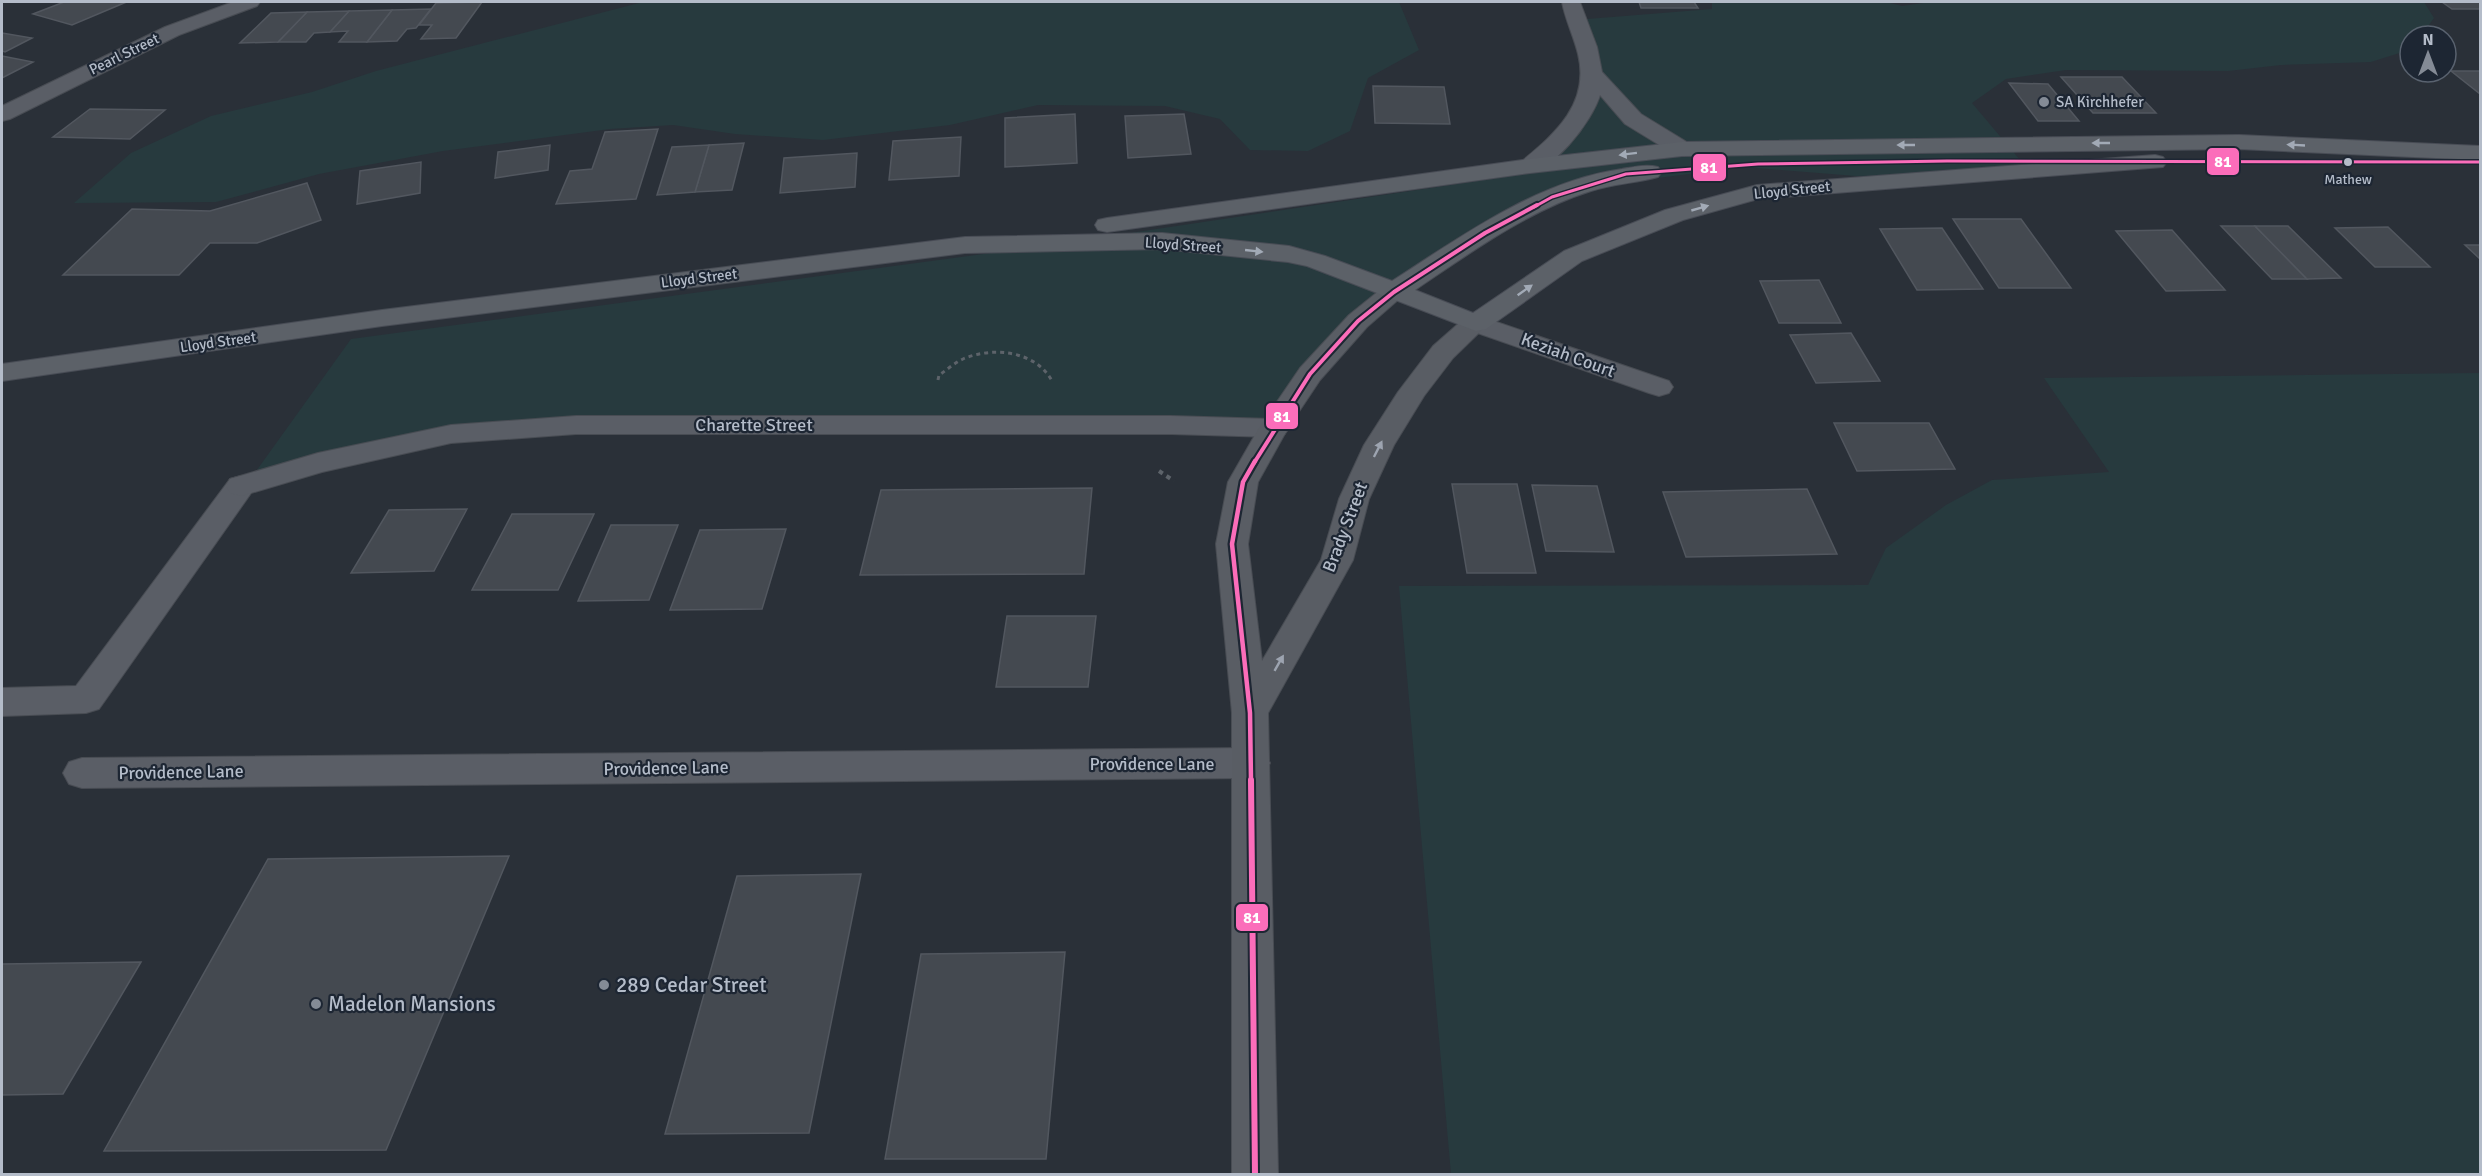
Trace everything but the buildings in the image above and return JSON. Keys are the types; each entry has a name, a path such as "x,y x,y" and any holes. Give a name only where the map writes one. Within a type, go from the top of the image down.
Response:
{"main road":[{"path":"965,245 1530,166 1682,149 2239,142 2481,153"},
{"name":"Lloyd Street","path":"1394,292 1485,233 1552,197 1626,174 1758,164 1947,161 2481,162"},
{"name":"Lloyd Street","path":"2,373 382,318 965,245 1162,242 1289,254 1316,261 1476,323 1573,256 1674,215 1757,192 2155,162"},
{"path":"1255,1174 1250,713 1232,544 1243,482 1274,428 1310,374 1358,321 1394,292"},
{"name":"Brady Street","path":"1250,713 1337,560 1354,499 1379,445 1412,392 1443,352 1476,323"}],"street":[{"name":"Pearl Street","path":"2,114 172,31 250,2"},
{"path":"1571,2 1592,72 1633,119 1682,149"},
{"path":"1530,166 1566,136 1581,114 1588,96 1592,72"},
{"name":"Keziah Court","path":"1476,323 1659,387"},
{"name":"Charette Street","path":"2,702 86,699 241,486 318,463 451,434 576,425 1171,425 1274,428"},
{"name":"Providence Lane","path":"82,773 1251,763"}],"green space":[{"path":"643,2 1399,2 1419,50 1368,78 1350,131 1308,151 1250,150 1220,119 1165,106 1038,105 950,125 823,140 735,134 673,125 610,129 443,151 319,174 216,202 74,203 131,153 211,116 312,92 376,71"},
{"path":"1712,2 1886,2 1902,6 1930,2 2424,2 2434,18 2430,24 2398,24 2398,53 2371,62 2281,65 2228,71 2066,70 2006,79 1972,103 2031,173 1856,176 1744,167 1634,181 1553,201 1394,288 1268,430 576,428 450,436 244,488 351,339 1043,246 1524,174 1560,138 1584,96 1575,20 1712,9"},
{"path":"2480,373 2480,1174 1451,1174 1399,586 1868,585 1886,548 1946,505 1992,480 2109,472 2044,378"}],"transit line":[{"name":"81","path":"1255,1174 1250,713 1232,544 1243,482 1274,428 1310,374 1358,321 1394,292 1485,233 1552,197 1626,174 1758,164 1947,161 2480,162"}],"place":[{"name":"SA Kirchhefer","path":"2044,102"},
{"name":"Mathew","path":"2348,162"},
{"name":"289 Cedar Street","path":"604,985"},
{"name":"Madelon Mansions","path":"316,1004"}]}
